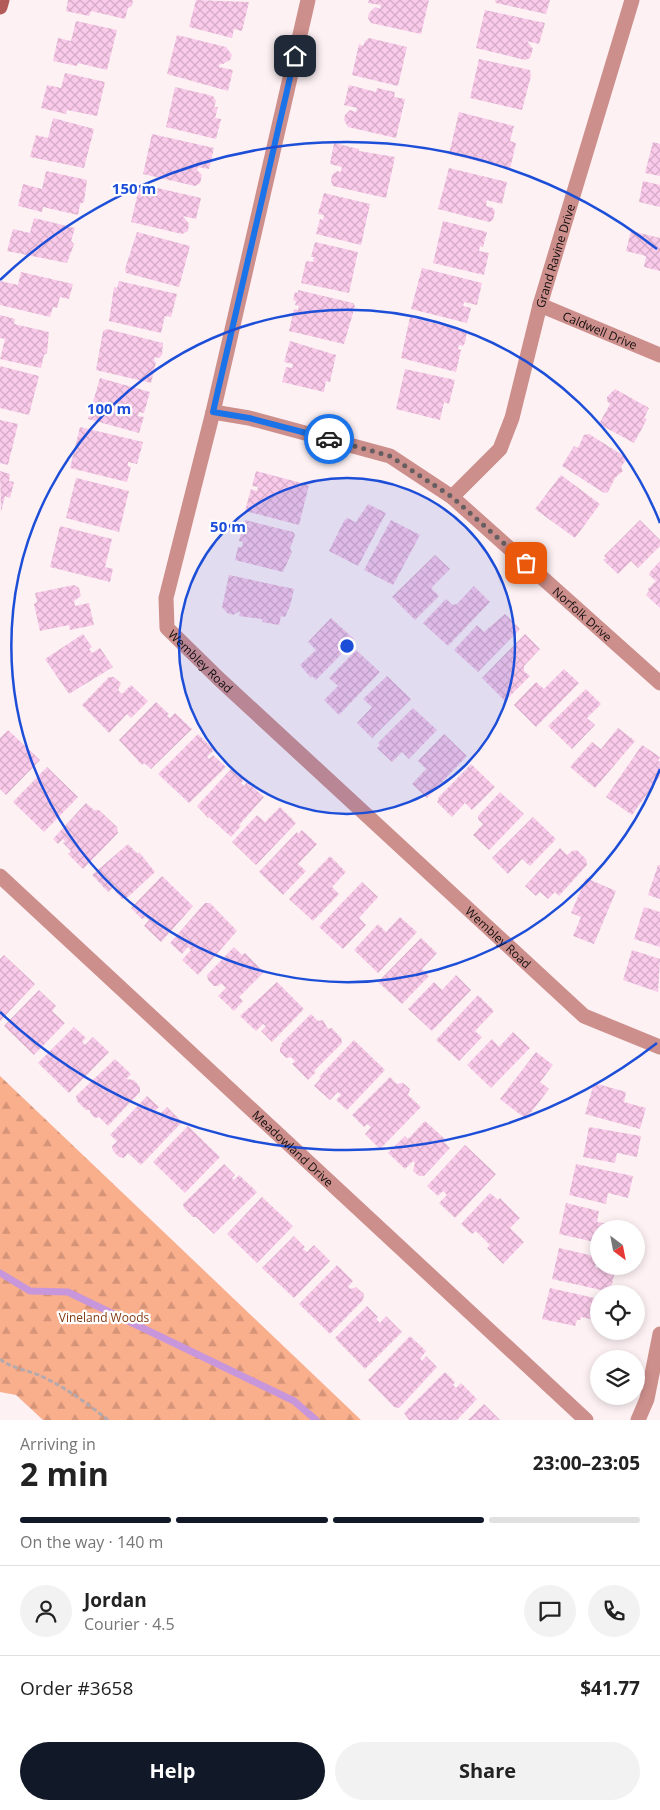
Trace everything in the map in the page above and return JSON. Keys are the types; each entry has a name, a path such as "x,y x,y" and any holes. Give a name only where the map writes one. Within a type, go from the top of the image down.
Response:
{"street":[{"path":"0,6 2,0"},
{"name":"Wembley Road","path":"308,0 213,412 166,598 167,628 218,678 584,1016 660,1047"},
{"name":"Grand Ravine Drive","path":"452,497 500,448 512,418 540,305 632,0"},
{"name":"Caldwell Drive","path":"540,305 660,355"},
{"name":"Norfolk Drive","path":"213,412 249,418 390,456 452,497 660,683"},
{"name":"Meadowland Drive","path":"0,876 586,1420"},
{"path":"638,1420 647,1399 660,1334"}],"path":[{"path":"0,1359 6,1364 42,1376 62,1387 108,1420"}],"green space":[{"name":"Vineland Woods","path":"0,1076 361,1420 43,1420 16,1395 0,1392"}],"building":[{"path":"68,0 133,0 132,6 128,8 125,19 91,11 89,16 66,11"},
{"path":"196,0 249,2 242,31 234,29 232,38 189,27"},
{"path":"369,0 429,0 421,34 371,23 368,18 369,13 375,7 380,9 381,5 368,3"},
{"path":"495,0 550,0 546,14 496,3"},
{"path":"485,10 545,23 539,44 527,41 533,49 530,58 525,60 476,48"},
{"path":"76,21 117,30 107,70 78,63 77,66 53,61 58,38 71,41"},
{"path":"177,35 226,47 232,55 230,60 220,64 219,67 233,70 228,91 167,74"},
{"path":"369,38 407,47 398,86 352,75 359,44 363,46"},
{"path":"479,59 530,70 531,76 522,110 470,98"},
{"path":"65,73 105,82 97,116 67,110 66,114 41,108 47,85 61,88"},
{"path":"349,85 376,92 377,88 395,92 394,97 405,99 396,138 348,127 344,120 345,115 350,110 356,112 357,108 344,105"},
{"path":"175,87 213,96 216,101 214,107 218,107 215,118 221,119 216,139 166,127"},
{"path":"459,112 514,126 510,141 516,143 510,169 449,154"},
{"path":"53,118 94,129 84,168 30,157 36,135 48,138"},
{"path":"152,134 214,148 209,169 198,167 197,170 202,175 200,183 195,186 143,174"},
{"path":"653,142 660,144 660,176 645,173"},
{"path":"334,143 359,149 359,151 395,157 386,198 333,186 331,181 332,175 337,171 341,172 342,167 330,164"},
{"path":"449,168 507,182 502,204 487,200 486,206 493,208 495,211 493,220 489,222 438,209"},
{"path":"46,171 87,180 84,202 80,204 78,215 43,207 42,212 18,206 23,184 42,189"},
{"path":"643,181 660,185 660,207 639,202"},
{"path":"140,184 201,198 196,219 183,216 189,224 188,231 182,234 131,222"},
{"path":"324,193 370,204 361,245 316,234 320,219 323,220 324,215 318,214"},
{"path":"34,218 75,228 71,241 74,244 67,263 7,251 13,229 30,233"},
{"path":"443,221 487,232 483,247 480,246 479,251 489,253 484,275 433,263"},
{"path":"631,231 660,238 660,271 644,267 646,256 626,251"},
{"path":"137,232 190,246 179,287 126,273 125,269"},
{"path":"315,242 358,252 349,293 301,283 306,261 313,262 314,257 311,257"},
{"path":"422,268 482,283 477,305 464,302 463,306 471,308 467,323 411,309"},
{"path":"21,272 73,284 69,299 60,297 57,308 53,307 50,317 0,305 0,281 18,285"},
{"path":"119,281 177,294 171,317 165,316 161,333 109,321 114,287 117,288"},
{"path":"298,290 353,303 355,306 344,344 289,331 294,309 298,310 299,306 295,305 296,301 293,300 295,292 298,293"},
{"path":"0,315 15,319 14,324 49,332 47,353 44,355 41,368 0,359 5,339 0,338"},
{"path":"410,317 467,331 465,343 463,346 459,345 458,349 461,350 456,372 401,358"},
{"path":"107,329 163,343 162,355 159,358 155,357 154,361 156,362 151,383 96,370 103,331"},
{"path":"290,341 336,355 330,382 326,381 324,392 282,382 286,367 292,368 293,364 284,362"},
{"path":"0,366 39,376 29,415 0,408"},
{"path":"405,369 455,380 449,404 444,402 440,420 396,409"},
{"path":"100,378 150,392 144,413 139,412 138,416 144,417 139,433 88,419"},
{"path":"615,389 649,408 644,418 647,419 634,443 599,424 610,404 607,401 607,397"},
{"path":"0,420 18,424 8,465 0,463"},
{"path":"80,427 143,442 137,464 128,462 128,466 131,467 127,482 70,468"},
{"path":"589,434 627,458 621,467 623,471 615,478 608,492 604,493 562,466 574,446 578,448 584,435"},
{"path":"0,471 10,474 9,481 14,482 10,498 5,496 1,512"},
{"path":"256,471 309,485 299,525 245,511 251,489 257,491 258,487 252,486"},
{"path":"561,475 600,504 575,538 535,509"},
{"path":"76,478 129,491 119,532 66,518"},
{"path":"368,504 386,513 358,566 329,551 344,521 347,518 356,522"},
{"path":"245,520 293,532 295,535 290,549 292,552 283,572 235,560 238,547 242,547 243,542 239,541"},
{"path":"391,520 420,535 393,585 364,570"},
{"path":"640,520 660,540 660,546 638,568 631,561 618,574 603,560 606,558 604,556"},
{"path":"60,526 112,539 105,567 113,569 110,582 50,567"},
{"path":"435,555 450,569 431,588 439,596 415,620 392,597"},
{"path":"660,561 660,608 646,595 649,591 648,589 656,581 649,575 650,572"},
{"path":"229,575 294,589 290,606 285,617 281,616 279,625 262,622 262,619 239,616 240,611 233,615 227,613 222,607"},
{"path":"74,585 79,588 81,596 74,601 75,606 89,603 94,625 70,630 69,625 40,631 34,604 37,602 35,593"},
{"path":"474,586 490,602 448,646 423,623 446,599 453,605 457,604"},
{"path":"505,614 520,629 478,672 454,650 477,625 484,632"},
{"path":"331,618 355,640 316,680 312,676 311,678 300,665 316,650 308,642"},
{"path":"83,634 92,647 89,649 92,653 100,648 113,667 69,694 45,659"},
{"path":"525,634 540,649 524,666 524,671 530,676 505,701 482,678"},
{"path":"356,650 380,672 339,715 324,700 338,686 329,678"},
{"path":"564,669 579,683 536,727 514,705 536,682 544,689"},
{"path":"387,676 411,699 372,738 357,723 372,707 363,699"},
{"path":"109,677 114,677 121,683 118,690 122,694 131,685 148,701 131,718 127,714 109,733 82,705"},
{"path":"586,689 601,704 587,718 595,725 572,749 548,726"},
{"path":"156,702 169,714 167,716 170,718 175,713 192,729 151,769 144,763 142,765 119,740"},
{"path":"413,708 437,730 409,759 402,752 392,762 377,748 380,745 378,743"},
{"path":"618,728 635,741 595,788 570,767 592,742 601,749"},
{"path":"8,730 40,760 6,795 0,789 0,738"},
{"path":"198,734 214,750 207,757 209,759 213,755 226,767 189,803 158,774"},
{"path":"444,734 467,756 427,798 412,784 426,769 418,761"},
{"path":"642,745 660,757 658,761 660,762 660,776 632,815 606,797"},
{"path":"471,764 495,787 472,810 465,803 452,817 437,802 438,798"},
{"path":"47,767 78,797 44,832 13,802"},
{"path":"232,768 245,779 241,783 244,786 247,782 264,797 231,837 197,806"},
{"path":"500,792 524,814 489,850 473,835 483,824 478,819 478,816"},
{"path":"86,803 94,810 99,810 117,827 118,833 83,869 68,854 71,851 63,843 65,841 63,839 58,844 53,839"},
{"path":"280,807 296,823 256,865 232,842 257,815 265,822"},
{"path":"533,817 556,839 530,866 522,859 508,874 492,858"},
{"path":"302,830 317,844 298,864 306,871 283,895 259,872 297,832 298,834"},
{"path":"128,844 138,854 139,852 155,872 128,897 122,899 115,891 115,885 108,892 92,875"},
{"path":"560,848 567,855 577,850 586,859 587,865 559,896 555,892 548,899 540,892 536,896 525,886"},
{"path":"330,856 346,872 332,887 339,894 313,921 289,899"},
{"path":"658,865 660,865 660,899 648,895"},
{"path":"162,876 193,906 161,942 144,926 149,920 145,917 142,919 131,908"},
{"path":"586,878 616,891 594,944 573,936 581,917 571,913"},
{"path":"362,882 378,897 359,918 366,925 343,949 319,927"},
{"path":"205,903 210,903 237,931 198,975 182,960 191,950 188,947 182,954 170,943"},
{"path":"644,907 660,912 660,947 634,939"},
{"path":"400,917 417,932 378,973 354,950 378,924 386,932"},
{"path":"421,938 437,953 422,969 429,976 402,1004 378,982"},
{"path":"234,947 242,955 245,953 264,972 239,997 243,1001 234,1011 218,996 226,988 221,983 218,986 214,986 208,980 207,975"},
{"path":"632,950 660,959 658,992 623,980"},
{"path":"4,955 35,984 0,1021 0,959"},
{"path":"456,975 471,990 432,1031 408,1009 434,982 442,990"},
{"path":"277,982 304,1009 272,1042 261,1031 266,1026 263,1024 256,1031 240,1016"},
{"path":"39,990 56,1006 52,1011 65,1023 34,1055 4,1026"},
{"path":"478,995 494,1011 475,1031 482,1037 459,1061 436,1040"},
{"path":"311,1014 318,1021 323,1020 328,1029 332,1028 341,1038 342,1043 314,1071 316,1072 308,1080 292,1064 295,1061 291,1057 286,1058 280,1052 280,1048 281,1044"},
{"path":"74,1027 86,1038 82,1042 85,1045 93,1037 109,1052 69,1093 38,1063"},
{"path":"513,1032 530,1048 491,1088 467,1065 492,1039 499,1047"},
{"path":"354,1040 385,1070 347,1110 336,1100 341,1095 338,1092 330,1100 314,1086 321,1078 319,1077"},
{"path":"536,1052 553,1065 540,1082 549,1089 526,1119 500,1099"},
{"path":"115,1059 131,1074 126,1079 134,1080 140,1087 140,1092 108,1126 99,1117 95,1118 90,1113 90,1110 86,1110 77,1101 76,1096"},
{"path":"390,1077 397,1084 403,1083 410,1089 408,1095 421,1107 380,1149 365,1134 371,1127 367,1124 364,1127 352,1115"},
{"path":"594,1083 626,1092 624,1102 646,1108 640,1129 585,1114"},
{"path":"147,1096 159,1107 155,1111 159,1115 167,1107 182,1122 141,1165 128,1153 124,1158 119,1157 113,1151 112,1146 117,1141 110,1135"},
{"path":"425,1121 445,1139 443,1141 450,1148 424,1176 419,1176 413,1171 415,1163 413,1161 405,1169 388,1153 405,1136 408,1139"},
{"path":"188,1126 220,1157 185,1193 153,1162"},
{"path":"589,1127 641,1136 637,1157 617,1153 615,1163 583,1157"},
{"path":"465,1145 496,1174 455,1218 439,1203 447,1195 443,1191 438,1196 427,1186"},
{"path":"224,1164 235,1175 232,1178 234,1180 239,1175 257,1192 214,1234 196,1217 193,1217 184,1208 183,1204"},
{"path":"576,1164 633,1176 628,1198 608,1193 606,1204 569,1195"},
{"path":"490,1193 498,1200 500,1198 520,1218 510,1228 524,1242 503,1264 487,1248 490,1245 476,1231 472,1234 461,1224"},
{"path":"262,1197 293,1226 257,1263 227,1234"},
{"path":"566,1203 599,1211 597,1220 590,1220 590,1241 559,1234"},
{"path":"294,1236 305,1247 303,1249 307,1252 314,1245 330,1261 294,1298 262,1268"},
{"path":"559,1248 590,1255 590,1275 614,1275 612,1285 590,1285 590,1288 552,1279"},
{"path":"337,1265 353,1281 348,1287 351,1289 356,1287 364,1294 363,1300 330,1334 299,1304"},
{"path":"550,1288 590,1297 590,1319 581,1317 580,1320 577,1320 575,1326 542,1319"},
{"path":"367,1306 378,1317 376,1319 380,1323 386,1316 402,1332 365,1369 335,1338"},
{"path":"410,1336 426,1351 420,1359 422,1361 426,1356 437,1367 399,1408 394,1407 368,1380"},
{"path":"445,1372 455,1382 453,1385 456,1388 461,1383 477,1399 457,1420 409,1420 404,1413"},
{"path":"484,1404 500,1420 468,1420"}],"waterway":[{"path":"0,1273 30,1291 68,1292 294,1401 316,1420"}],"way so far":[{"path":"329,439 390,456 452,497 526,563"}],"route":[{"path":"295,56 213,412 249,418 329,439"}]}
